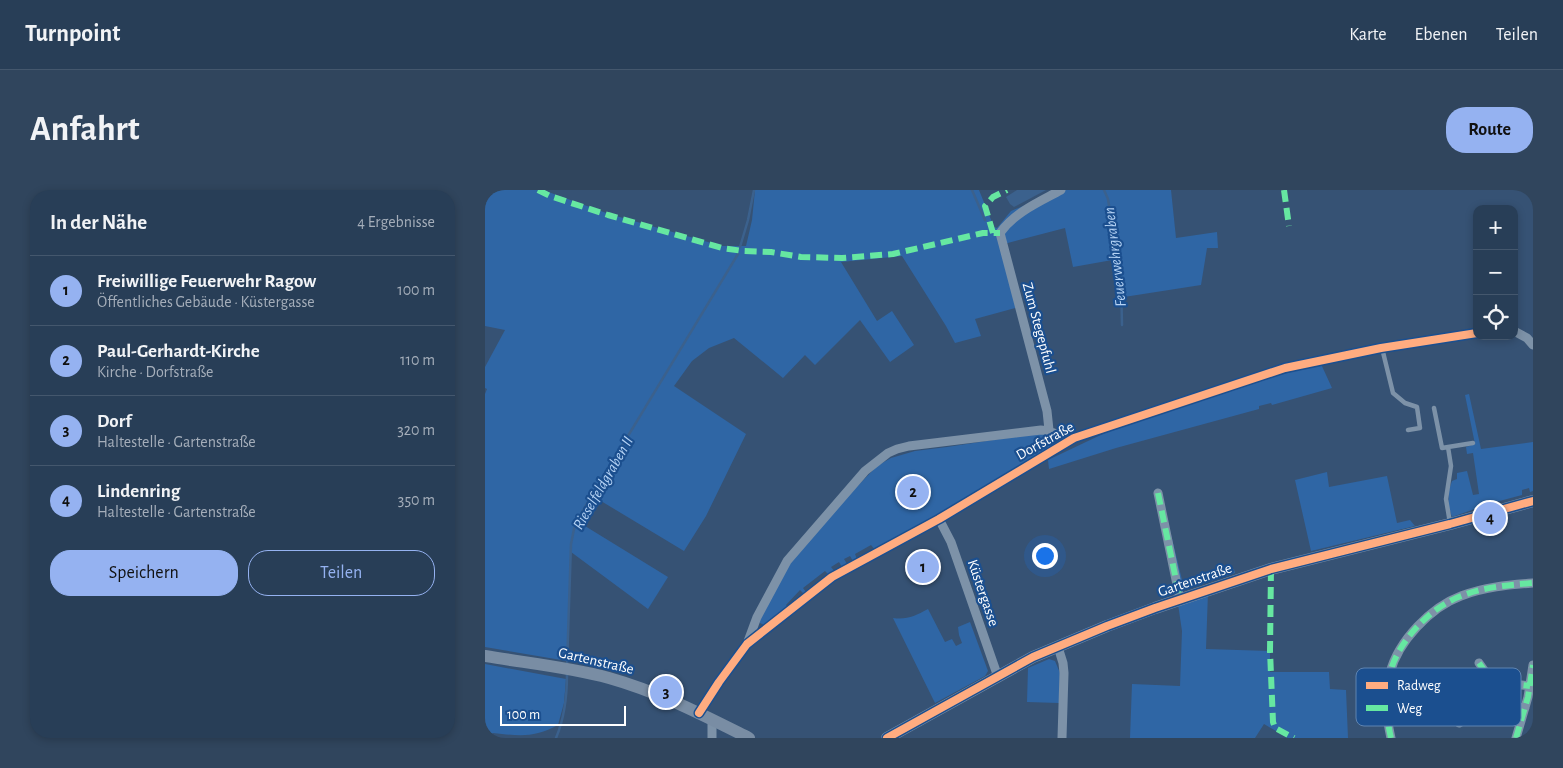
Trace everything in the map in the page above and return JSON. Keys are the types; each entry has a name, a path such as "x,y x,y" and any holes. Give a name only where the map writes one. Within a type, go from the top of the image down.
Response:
{"street":[{"name":"Zum Stegepfuhl","path":"1049,430 1047,411 1000,233 1017,214 1061,190"},
{"path":"1518,333 1533,344"},
{"name":"Dorfstraße","path":"699,713 747,644 832,577 939,519 1073,438 1285,368 1383,348 1473,334"},
{"name":"Dorfstraße","path":"747,644 757,617 787,561 865,472 888,453 909,446 1049,430 1060,436 1065,442"},
{"path":"1158,493 1180,599"},
{"name":"Gartenstraße","path":"887,738 1033,657 1107,626 1180,599 1271,569 1533,501"},
{"name":"Küstergasse","path":"939,519 951,542 998,677"},
{"path":"1392,668 1402,648 1419,624 1447,602 1461,596 1498,586 1533,583"},
{"path":"1058,647 1064,673 1062,738"},
{"name":"Gartenstraße","path":"485,656 607,677 657,694 749,738"},
{"path":"1479,662 1483,668"},
{"path":"1521,721 1531,697 1530,686 1533,664"},
{"path":"1521,685 1530,686"},
{"path":"1521,708 1525,708"},
{"path":"712,738 714,720"},
{"path":"1516,738 1520,726"}],"lane":[{"path":"1383,348 1393,393 1405,403 1417,407 1421,428 1408,430"},
{"path":"1434,408 1442,448 1473,443"},
{"path":"1449,447 1451,466 1445,499 1450,524"}],"shaded area":[{"path":"485,190 543,190 609,214 722,246 746,246 752,220 755,190 979,190 994,227 997,228 1011,211 1061,190 1171,190 1176,238 1217,232 1218,248 1207,248 1201,285 1124,297 1118,259 1073,267 1065,228 1004,244 1019,307 975,319 981,336 955,343 902,256 841,262 877,321 892,311 914,345 890,362 860,320 815,365 805,355 783,378 734,338 709,348 692,361 674,386 746,434 706,516 684,551 601,501 585,526 668,577 648,609 571,552 567,661 485,647 485,394 487,389 485,388 485,367 505,330 485,326"},
{"path":"1017,190 1046,190 1014,207 1006,197"},
{"path":"1321,364 1332,388 1272,405 1271,403 1259,406 1259,409 1116,448 1049,469 1048,460 1107,432 1249,383"},
{"path":"1469,394 1481,449 1533,442 1533,491 1530,492 1529,488 1522,490 1522,495 1452,517 1450,511 1448,511 1449,490 1452,481 1457,479 1457,473 1467,471 1473,495 1479,494 1473,453 1467,454 1466,447 1475,444 1465,395"},
{"path":"1045,432 1055,439 1053,447 959,504 875,550 871,545 855,554 857,559 853,561 850,556 844,559 847,564 842,567 839,562 831,567 835,572 829,575 825,571 803,588 806,592 804,594 800,590 786,605 788,608 764,625 760,623 758,618 790,563 844,500 877,466 891,458 915,451"},
{"path":"1327,472 1329,487 1387,476 1397,523 1410,520 1415,526 1311,551 1295,480"},
{"path":"1164,506 1183,584 1234,569 1235,573 1183,590 1180,587"},
{"path":"1208,592 1206,649 1270,651 1270,672 1329,672 1330,689 1346,690 1348,738 1288,738 1264,724 1255,738 1130,738 1132,684 1180,686 1182,631 1178,604"},
{"path":"928,609 945,642 952,639 956,646 962,643 958,627 970,622 988,671 985,676 935,703 893,618 911,617"},
{"path":"1049,659 1055,661 1060,673 1059,703 1027,702 1028,668"},
{"path":"485,664 566,679 564,703 558,725 534,734 493,733 488,738 485,738"}],"waterway":[{"name":"Rieselfeldgraben II","path":"740,247 754,190"},
{"path":"972,190 985,220"},
{"name":"Feuerwehrgraben","path":"1104,190 1108,199 1121,282 1122,325"},
{"name":"Rieselfeldgraben II","path":"567,666 571,544 574,529 582,512 738,254"},
{"name":"Rieselfeldgraben II","path":"556,738 565,706 567,674"}],"marked path":[{"path":"538,190 550,196 608,215 722,248 771,252 801,257 842,258 893,254 983,233 1000,233"},
{"path":"993,233 985,206 993,197 1007,190"},
{"path":"1284,190 1289,226"},
{"path":"1158,493 1180,599"},
{"path":"1271,569 1270,651 1273,722 1275,728 1294,738"},
{"path":"1392,668 1408,637 1438,608 1461,596 1487,588 1533,583"},
{"path":"1479,663 1483,668"},
{"path":"1521,721 1528,697 1533,665"},
{"path":"1521,685 1530,686"},
{"path":"1521,708 1525,708"},
{"path":"1389,726 1391,738"},
{"path":"1516,738 1520,726"}],"cycle path":[{"path":"699,713 747,644 832,577 939,519 1074,438 1285,368 1381,348 1473,334"},
{"path":"887,738 1033,657 1155,608 1271,569 1533,501"}],"place":[{"name":"Paul-Gerhardt-Kirche","path":"913,492"},
{"name":"Lindenring","path":"1490,518"},
{"name":"Freiwillige Feuerwehr Ragow","path":"923,567"},
{"name":"Dorf","path":"666,692"}]}
